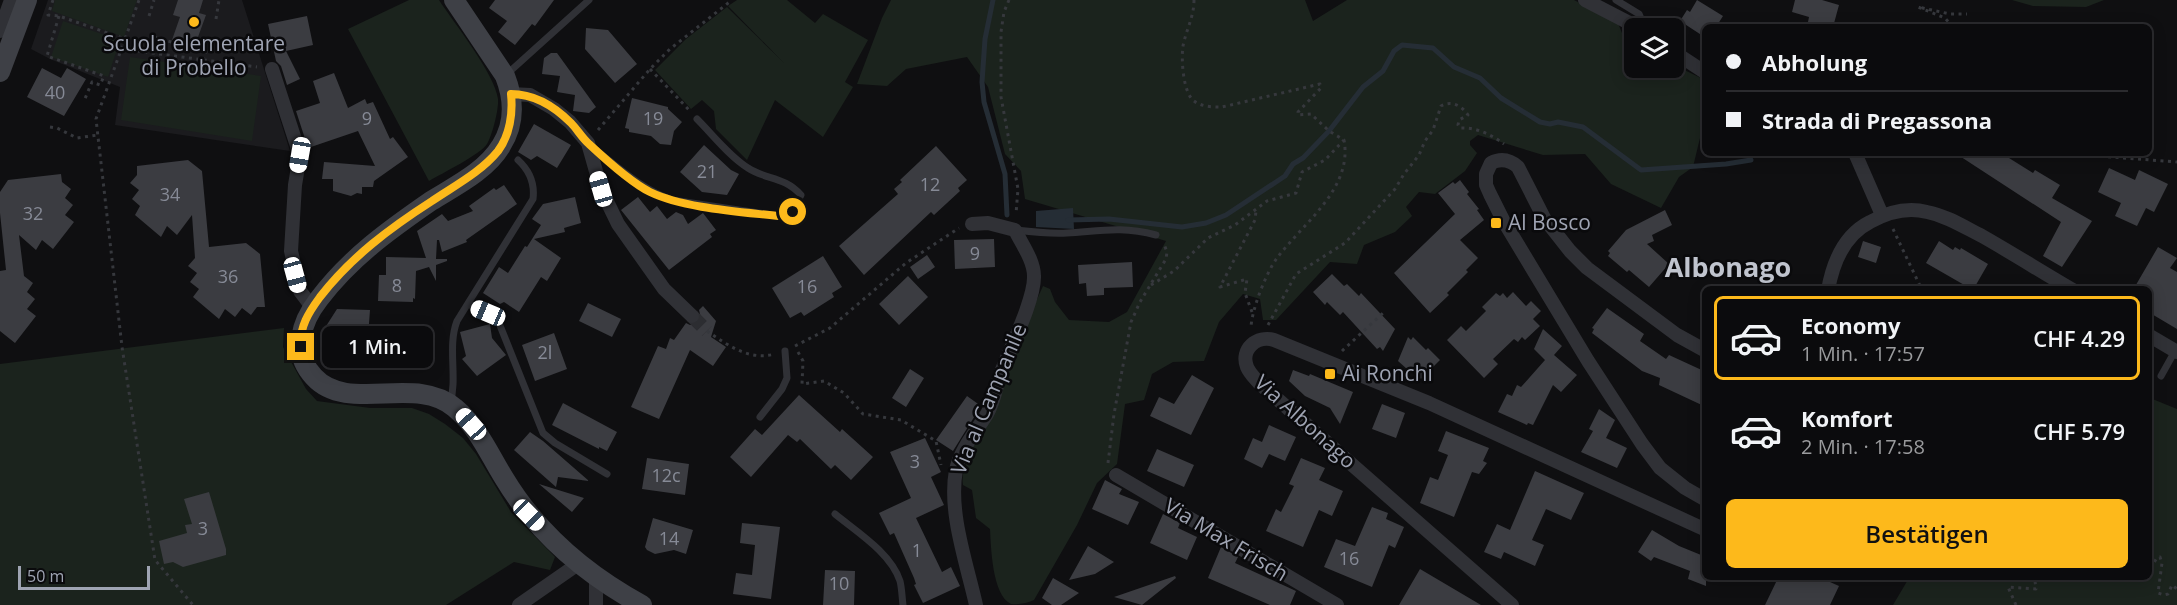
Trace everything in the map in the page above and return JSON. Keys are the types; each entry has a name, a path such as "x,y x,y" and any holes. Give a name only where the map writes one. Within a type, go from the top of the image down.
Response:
{"street":[{"path":"0,30 10,0"},
{"path":"0,72 27,0"},
{"path":"454,0 508,85 512,110 502,144 489,160 366,249 344,268 312,307 303,326 300,341 303,357 310,374 316,380 340,392 424,395 450,404 476,432 529,515 578,564 642,605"},
{"path":"1585,0 1624,20"},
{"path":"1684,59 1702,70"},
{"path":"272,69 300,155 294,185 291,251 300,291 312,307"},
{"path":"508,85 554,109 570,122 588,143 601,189 618,224 664,290 690,314"},
{"path":"1856,156 1884,214"},
{"path":"1702,349 1677,334 1587,268 1570,252 1544,218 1518,167 1514,163 1502,160 1491,163 1486,174 1490,194 1519,247 1588,361 1660,468 1685,488 1702,498"},
{"path":"1829,286 1834,266 1844,246 1864,225 1884,214 1899,210 1942,216 1999,246 2066,286"},
{"path":"972,224 988,223 1015,230"},
{"name":"Via al Campanile","path":"976,605 957,522 953,493 954,482 966,445 991,406 1033,289 1034,268 1015,230"},
{"path":"2152,337 2176,352"},
{"name":"Via Albonago","path":"1512,605 1251,375 1246,364 1249,348 1253,343 1263,338 1274,340 1429,403 1702,528"},
{"name":"Via Max Frisch","path":"1116,475 1337,605"},
{"path":"519,605 578,564"},
{"path":"596,576 596,605"}],"lane":[{"path":"508,85 589,0"},
{"path":"1616,0 1639,14 1641,18"},
{"path":"588,143 639,185 672,200 786,217 793,212 801,195 792,185 750,170 739,162 697,119"},
{"path":"450,404 454,387 454,329 532,199 533,183 530,173 518,160"},
{"path":"1015,230 1066,233 1135,229 1156,235"},
{"path":"468,304 488,313 499,323 543,433 555,443 607,474"},
{"path":"760,417 782,389 787,378 785,351"},
{"path":"2161,376 2176,352"},
{"path":"835,514 878,550 891,565 900,582 903,605"}],"path":[{"path":"53,0 48,15 59,16 125,39"},
{"path":"139,0 96,119 122,347 155,560 193,605"},
{"path":"149,16 154,0"},
{"path":"216,19 219,0"},
{"path":"588,143 609,115 650,69 684,37 732,0"},
{"path":"1009,0 1004,12 1002,32 1000,97 1018,189 1015,230"},
{"path":"1194,0 1191,21 1183,46 1183,69 1189,95 1194,101 1213,107 1222,107 1320,84 1321,88 1298,112 1298,115 1311,114 1329,131 1344,140"},
{"path":"1951,24 1946,18 1918,7 1950,14 1968,14"},
{"path":"59,16 47,56 104,76 100,86 92,82 84,101"},
{"path":"154,37 206,52"},
{"path":"203,60 208,46"},
{"path":"122,49 272,69"},
{"path":"650,69 697,119"},
{"path":"1263,338 1272,315 1296,274 1345,243 1395,189 1433,130 1441,106 1447,103 1458,105 1468,116 1459,120 1460,128 1492,135 1506,145"},
{"path":"50,127 77,138 98,135"},
{"path":"1149,286 1174,271 1208,238 1235,225 1267,201 1296,193 1302,172 1325,160 1344,140"},
{"path":"1249,348 1252,312 1276,259 1315,216 1339,179 1346,153 1344,140"},
{"path":"2098,156 2177,162"},
{"path":"1252,312 1245,293 1247,279 1220,287 1255,220 1256,209"},
{"path":"1884,214 1920,286"},
{"path":"954,482 942,471 936,441 901,420 863,414 844,393 828,382 802,384 803,361 795,346 830,328 906,263 950,232 972,224"},
{"path":"1116,475 1107,469 1127,339 1131,322 1140,302 1161,270 1167,252 1162,240 1156,235"},
{"path":"1330,363 1383,313"},
{"path":"707,331 729,346 751,355 772,355 785,351"},
{"path":"2152,565 2160,557 2162,563 2158,593 2168,594 2172,585 2177,589"},
{"path":"2016,605 2008,587 2036,589 2034,580"}],"shaded area":[{"path":"48,0 242,0 290,151 115,125 120,87 31,49"},
{"path":"55,0 137,0 124,37 52,11"},
{"path":"409,0 439,0 490,76 498,99 495,122 487,144 469,158 429,181 348,29"},
{"path":"737,0 787,0 815,23 823,14 868,40 845,82 853,87 823,137 775,100 747,160 716,129 714,111 702,100 691,109 655,70 686,39 727,7 784,63 728,6"},
{"path":"891,0 1305,0 1313,21 1347,0 1574,0 1618,23 1624,38 1624,78 1684,78 1684,70 1702,79 1702,130 1693,167 1679,177 1661,208 1611,184 1585,154 1543,155 1478,135 1470,141 1470,145 1477,153 1465,171 1435,194 1419,192 1406,207 1412,216 1395,232 1364,245 1357,264 1330,262 1276,320 1263,320 1260,299 1243,294 1219,322 1204,361 1173,362 1152,374 1144,400 1125,404 1117,464 1097,483 1077,525 1034,600 1023,604 1011,604 1005,599 996,581 990,529 976,518 972,490 963,485 965,465 994,395 1043,286 1050,289 1055,302 1069,320 1109,322 1127,312 1166,241 1025,199 1021,171 1005,154 988,87 967,57 906,69 887,86 857,84"},
{"path":"2012,0 2104,0 2086,7 2033,6"},
{"path":"63,21 120,40 108,77 51,57"},
{"path":"130,57 261,76 252,141 121,120"},
{"path":"1073,208 1074,229 1036,227 1036,211"},
{"path":"284,328 283,347 306,389 317,401 370,408 412,408 429,414 463,438 476,454 511,512 555,557 550,570 514,562 446,605 0,605 0,364"},
{"path":"2152,399 2177,409 2177,605 1893,605 1908,580 2152,580"}],"building":[{"name":"Scuola elementare di Probello","path":"178,0 203,0 199,13 206,15 194,48 172,40 180,17 173,15"},
{"path":"495,0 554,0 535,26 532,24 515,45 498,32 507,21 489,8"},
{"path":"1697,0 1723,16 1718,24 1702,24 1702,35 1684,24 1684,18 1682,18 1687,10 1690,12"},
{"path":"1795,0 1822,0 1839,5 1834,24 1808,24 1809,17 1792,12"},
{"path":"307,16 313,45 286,51 300,79 287,85 281,66 276,61 268,24"},
{"path":"586,28 608,30 637,64 615,83 585,49"},
{"path":"551,53 557,53 596,107 589,113 573,111 575,95 557,92 560,76 542,74 544,58"},
{"path":"42,68 61,78 67,68 86,79 64,116 27,97"},
{"path":"334,73 348,108 365,99 367,104 373,102 390,139 393,137 408,157 374,181 373,187 362,187 362,194 357,193 351,196 333,191 333,179 322,179 324,162 375,166 358,131 308,148 296,111 320,103 313,81"},
{"path":"632,98 668,107 682,122 674,131 671,145 660,144 651,136 629,132 629,129 625,128"},
{"path":"534,124 571,145 557,168 537,156 531,160 518,152"},
{"path":"704,145 731,170 739,174 727,195 702,192 680,172"},
{"path":"936,146 967,180 958,188 960,191 934,215 931,212 864,275 839,246 898,194 894,189 902,182 900,180"},
{"path":"1960,156 2006,156 2033,173 2035,170 2060,185 2052,198 2092,221 2062,267 2043,256 2061,222"},
{"path":"188,160 202,171 209,247 246,243 260,254 265,307 257,307 251,315 242,308 235,317 225,309 219,319 193,297 199,289 190,282 197,273 188,266 195,258 192,215 177,235 167,226 161,237 135,215 140,206 132,199 139,190 130,183 137,175 137,166"},
{"path":"2109,168 2135,180 2139,170 2168,184 2154,212 2146,208 2137,226 2115,216 2121,203 2098,192"},
{"path":"61,174 62,182 71,189 65,198 73,205 65,215 74,222 53,249 42,240 36,250 19,235 24,276 33,283 27,292 35,299 27,309 36,316 15,343 0,331 0,271 6,270 0,192 8,180"},
{"path":"1460,180 1484,220 1460,240 1478,258 1447,293 1449,295 1430,313 1394,273 1455,214 1438,193 1453,182 1455,184"},
{"path":"504,185 517,204 466,240 467,242 442,252 439,240 437,240 436,259 447,259 447,261 436,265 436,281 429,267 416,271 413,302 378,301 379,275 386,275 386,257 426,258 417,231 442,214 448,221 473,211 469,206 494,188 496,190"},
{"path":"575,197 581,223 564,228 565,232 534,239 561,258 547,281 541,277 519,312 504,302 500,304 483,293 499,267 508,273 525,246 527,247 541,225 532,219 543,204"},
{"path":"638,197 650,212 657,206 667,219 676,212 683,215 688,224 703,213 716,230 710,234 712,237 669,270 621,210"},
{"path":"1665,210 1672,225 1652,235 1654,241 1647,244 1669,264 1649,287 1608,256 1610,253 1608,251 1626,230"},
{"path":"994,239 995,267 955,269 954,240"},
{"path":"1863,241 1881,247 1876,263 1858,257"},
{"path":"1939,241 1953,250 1955,247 1960,250 1961,248 1988,264 1975,286 1966,286 1926,263"},
{"path":"2158,247 2177,258 2170,268 2177,272 2177,329 2152,314 2152,286 2135,286"},
{"path":"927,255 935,267 918,279 910,267"},
{"path":"823,256 842,287 832,293 834,297 804,316 801,312 790,318 772,288"},
{"path":"1132,262 1133,287 1104,288 1104,295 1087,296 1086,283 1079,284 1078,265"},
{"path":"1332,274 1359,296 1361,293 1395,329 1383,351 1380,347 1377,349 1343,312 1340,315 1327,302 1325,305 1313,292"},
{"path":"908,276 928,297 899,325 879,304"},
{"path":"1513,292 1526,306 1531,301 1541,311 1533,319 1540,326 1525,340 1522,337 1518,342 1514,339 1493,359 1498,364 1484,378 1447,340 1461,326 1466,331 1486,311 1482,307 1496,293 1500,296 1503,293 1507,298"},
{"path":"588,303 621,319 612,337 579,321"},
{"path":"703,306 716,321 711,337 726,347 713,366 690,350 659,419 631,407 658,346 666,349 670,338 674,340 686,323 690,325 698,323 701,318 699,310"},
{"path":"1607,308 1644,334 1640,341 1666,359 1669,355 1702,370 1702,405 1659,385 1660,378 1642,371 1592,333 1594,329 1592,328"},
{"path":"337,309 370,310 368,337 348,337 341,347 321,334"},
{"path":"490,324 492,338 506,355 477,376 462,359 466,356 460,332"},
{"path":"400,329 434,330 432,363 399,362"},
{"path":"1543,329 1562,346 1554,355 1577,375 1561,392 1553,385 1533,425 1528,423 1527,425 1498,412 1507,394 1512,396 1517,385 1521,387 1545,360 1534,349"},
{"path":"554,333 567,369 535,381 522,345"},
{"path":"1408,337 1411,340 1413,337 1440,360 1421,379 1409,367 1407,369 1398,361"},
{"path":"910,369 924,378 906,407 892,398"},
{"path":"1293,370 1309,376 1310,374 1353,392 1340,424 1330,408 1305,396 1289,381"},
{"path":"1192,375 1214,388 1191,435 1150,416 1159,397 1174,404"},
{"path":"799,395 840,432 842,429 873,457 851,480 835,465 831,469 800,439 797,442 788,435 751,477 730,457 755,429 762,435"},
{"path":"967,396 981,406 953,451 936,440"},
{"path":"563,403 617,432 607,451 552,425"},
{"path":"1382,404 1405,413 1396,438 1372,429"},
{"path":"1599,409 1615,420 1606,438 1627,448 1617,468 1581,452 1593,431 1589,429"},
{"path":"1269,425 1296,437 1285,461 1269,454 1262,468 1244,459 1253,438 1262,442"},
{"path":"1446,431 1489,448 1483,461 1487,463 1479,474 1472,472 1454,517 1420,503 1430,477 1438,480 1448,455 1438,451"},
{"path":"530,432 589,481 558,477 556,487 514,450"},
{"path":"925,438 941,472 931,477 944,505 916,518 942,572 951,567 960,586 923,603 894,533 890,535 879,513 911,498 890,452"},
{"path":"1157,449 1194,465 1184,487 1147,471"},
{"path":"647,458 689,464 685,495 642,489"},
{"path":"1301,458 1325,468 1319,480 1343,491 1332,516 1319,510 1303,547 1266,531 1276,509 1281,512 1294,486 1289,484"},
{"path":"1535,471 1584,493 1571,520 1546,509 1532,540 1544,545 1535,566 1504,552 1501,559 1484,552 1497,524 1510,530"},
{"path":"1105,480 1122,489 1119,494 1139,502 1128,525 1092,509"},
{"path":"539,484 584,498 572,512"},
{"path":"209,492 226,555 183,567 173,562 164,564 159,541 187,533 185,525 192,524 184,499"},
{"path":"1372,507 1388,513 1386,519 1404,527 1395,548 1389,545 1372,587 1324,567 1336,539 1355,546"},
{"path":"1163,514 1180,523 1178,528 1197,537 1187,560 1150,543"},
{"path":"653,518 693,530 686,554 674,550 655,554 647,550 645,547"},
{"path":"742,523 780,527 771,599 733,594 736,573 752,575 755,545 740,543"},
{"path":"1652,530 1679,546 1702,555 1702,580 1706,580 1706,586 1688,579 1690,571 1654,557 1651,561 1638,552"},
{"path":"1088,546 1114,562 1095,574 1069,580"},
{"path":"1221,547 1238,557 1235,563 1296,591 1290,605 1270,605 1208,578"},
{"path":"1420,569 1481,605 1399,605"},
{"path":"825,570 855,571 854,605 823,605"},
{"path":"1175,576 1176,578 1142,605 1114,597"},
{"path":"1053,578 1079,593 1061,605 1052,605 1042,598"},
{"path":"1777,580 1826,580 1839,586 1830,605 1765,605"}],"waterway":[{"path":"993,0 985,39 982,82 984,102 1005,174 1007,215"},
{"path":"1068,220 1109,219 1182,227 1206,223 1226,215 1285,176 1293,164 1303,158 1329,131 1363,87 1383,71 1394,51 1402,45 1433,48 1454,67 1480,78 1501,98 1540,122 1550,124 1558,122 1583,127 1641,170 1751,160"}],"tunnel":[{"path":"692,316 707,331"}],"place":[{"name":"Scuola elementare di Probello","path":"194,22"},
{"name":"Al Bosco","path":"1496,223"},
{"name":"Ai Ronchi","path":"1330,374"}],"district":[{"name":"Albonago","path":"1728,268"}],"route":[{"path":"301,347 300,341 306,318 312,307 344,268 379,238 475,172 497,152 506,137 511,119 511,94 530,95 541,100 570,122 588,143 639,185 658,195 687,204 786,217 793,212"}]}
